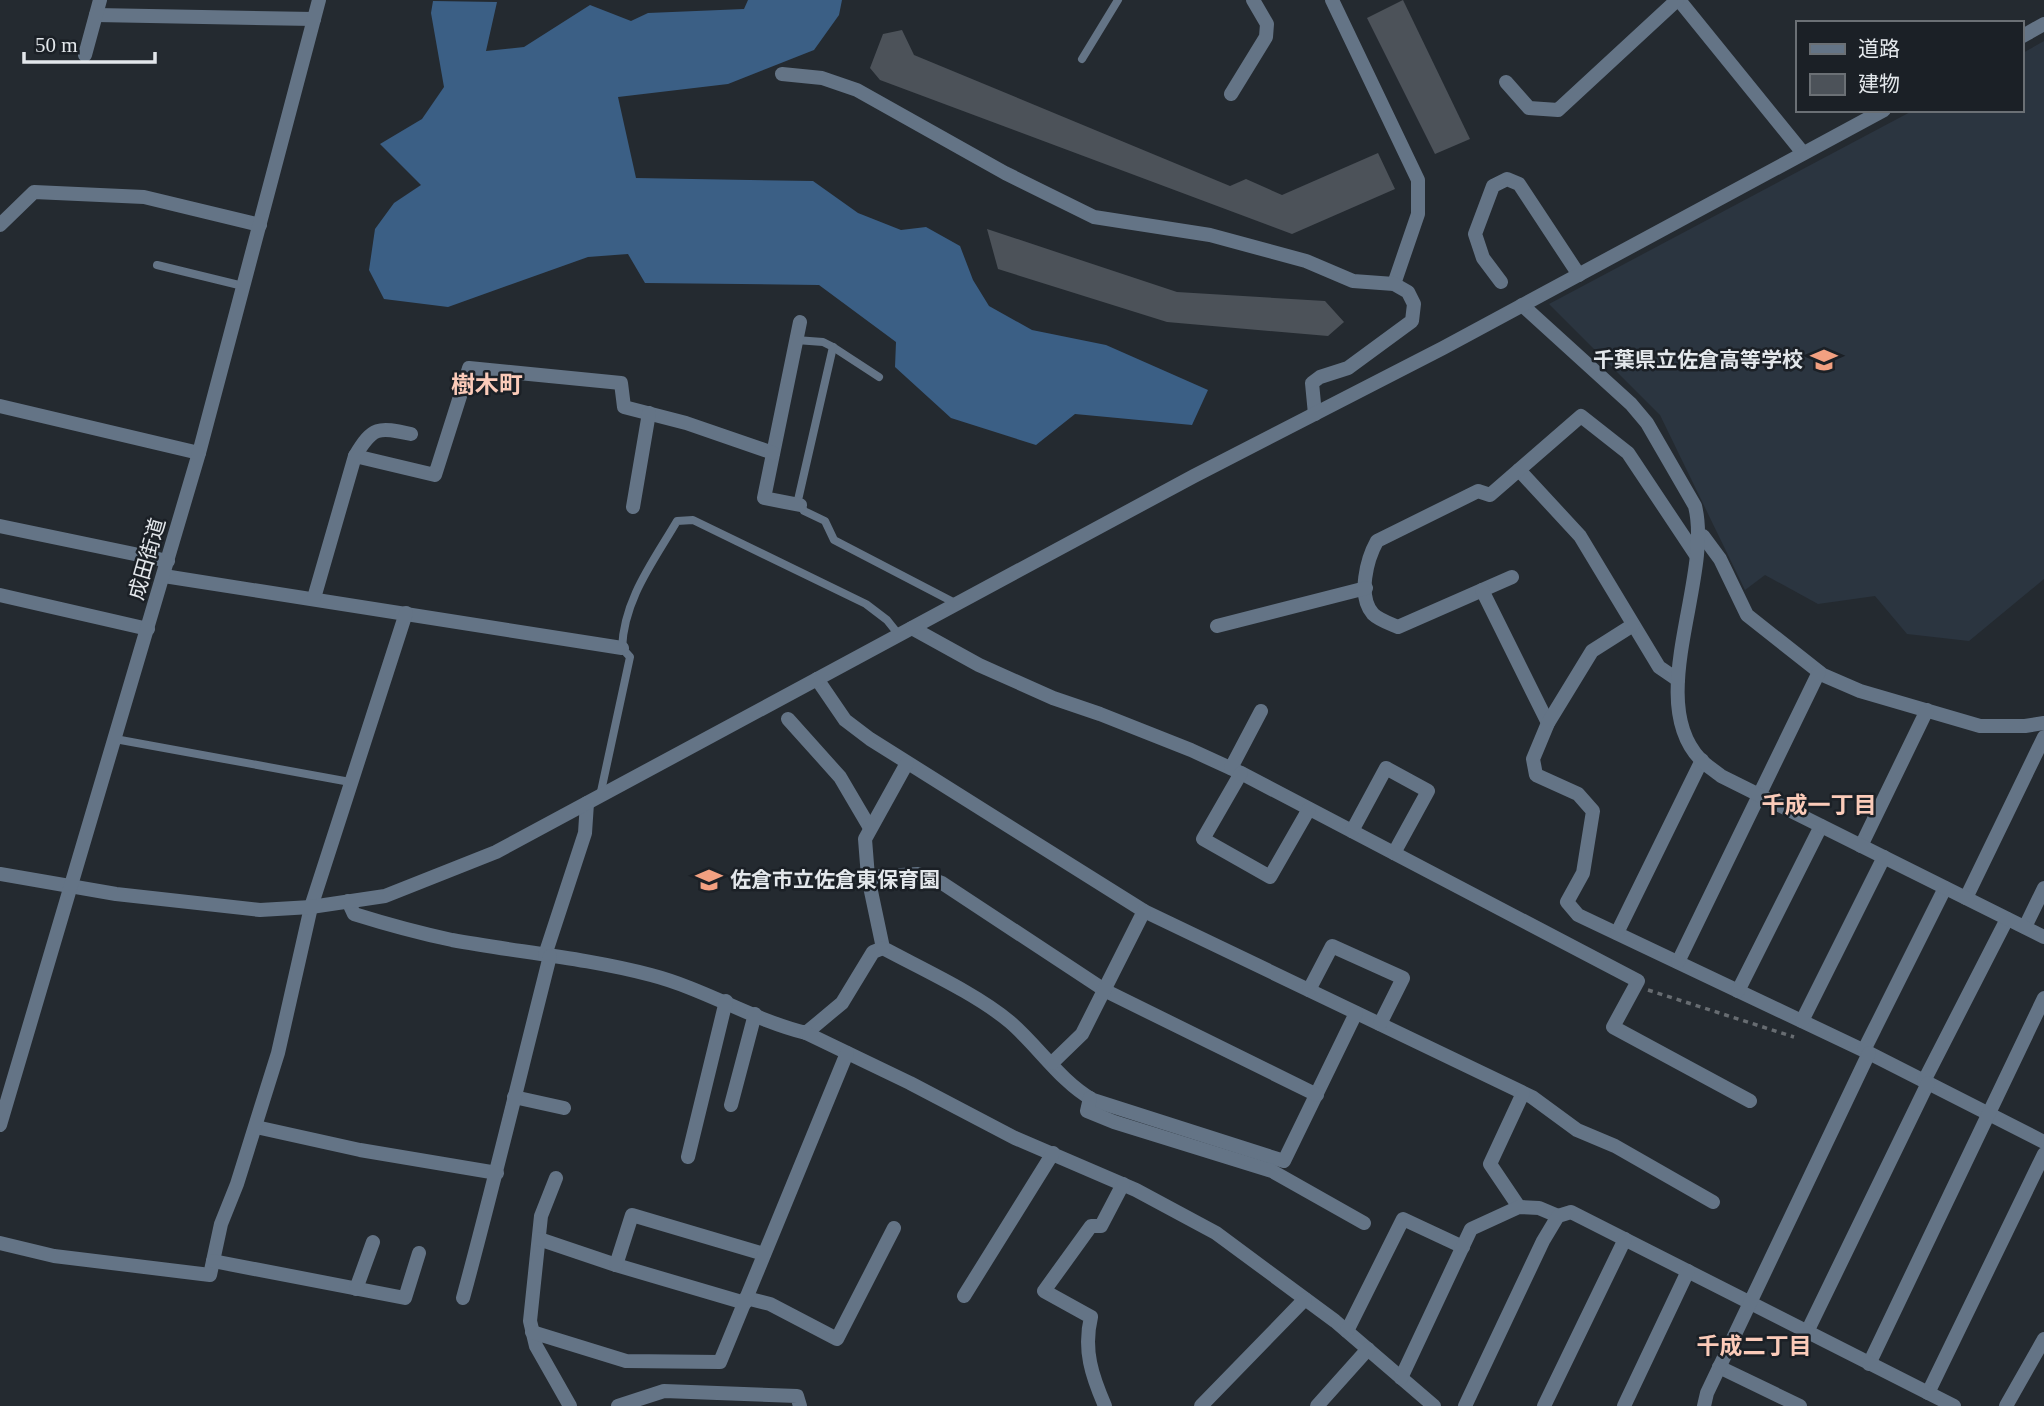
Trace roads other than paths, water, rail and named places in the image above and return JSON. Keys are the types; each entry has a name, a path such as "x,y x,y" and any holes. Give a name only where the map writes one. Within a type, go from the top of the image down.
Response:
{"street":[{"path":"85,55 100,0"},
{"name":"成田街道","path":"0,1125 199,453 319,0"},
{"path":"1231,94 1266,37 1267,24 1253,0"},
{"path":"1332,0 1418,180 1418,214 1394,284"},
{"path":"1506,82 1529,108 1558,110 1678,0 1803,153"},
{"path":"96,15 314,19"},
{"path":"2023,36 2044,24"},
{"path":"782,74 822,78 857,90 1005,173 1094,217 1210,235 1306,261 1353,281 1394,284 1408,292 1414,304 1412,321 1348,368 1320,377 1312,383 1315,414"},
{"path":"0,874 70,887 260,909 311,907 385,896 496,852 1194,476 1522,306 1880,112"},
{"path":"1501,282 1483,258 1475,234 1493,186 1507,179 1519,184 1579,275"},
{"path":"0,225 34,192 144,197 260,225"},
{"path":"1522,306 1631,404 1647,423 1695,506 1696,555 1678,680 1678,712 1685,737 1702,761 1721,776 2044,937"},
{"path":"800,323 764,498 800,505"},
{"path":"355,456 435,475 469,368 621,383 624,407 686,423 773,453"},
{"path":"0,406 199,453"},
{"path":"633,507 649,413"},
{"path":"1512,577 1398,628 1374,615 1366,601 1365,575 1369,555 1377,541 1478,491 1490,495 1581,416 1628,453 1696,555"},
{"path":"314,598 355,456 366,438 374,431 385,428 411,434"},
{"path":"1519,470 1580,537 1659,667 1678,680"},
{"path":"0,526 168,561"},
{"path":"1697,538 1703,536 1720,559 1747,615 1819,672 1860,691 1980,726 2025,726 2044,723"},
{"path":"164,576 622,648"},
{"path":"1217,626 1366,588"},
{"path":"1482,590 1548,723"},
{"path":"0,595 148,629"},
{"path":"0,1243 54,1256 210,1275 221,1224 256,1127 278,1053 311,907 406,613"},
{"path":"1633,625 1592,651 1548,723 1532,759 1536,775 1578,794 1593,811 1583,873 1567,902 1578,915 1867,1051 2044,1142"},
{"path":"912,628 979,665 1053,698 1100,713 1236,771 1638,981 1614,1027 1751,1101"},
{"path":"1678,962 1819,672"},
{"path":"817,679 845,720 870,740 1144,911 1523,1093 1577,1130 1615,1146 1713,1202"},
{"path":"1861,846 1927,710"},
{"path":"1261,711 1203,839 1270,877 1309,809"},
{"path":"788,719 840,777 870,828"},
{"path":"1966,898 2044,737"},
{"path":"1617,933 1702,761"},
{"path":"907,763 865,839 868,877 883,948 995,1010 1052,1063 1067,1082 1090,1098 1284,1161 1356,1013"},
{"path":"1352,831 1386,768 1428,791 1394,853"},
{"path":"463,1298 497,1173 547,955 593,799"},
{"path":"1738,991 1821,826"},
{"path":"1802,1021 1884,857"},
{"path":"868,877 918,874 942,883 1106,991 1317,1095"},
{"path":"1704,1406 1719,1367 1945,888"},
{"path":"2025,927 2044,888"},
{"path":"348,901 354,914 398,927 452,940 654,976 806,1033 1015,1138 1123,1184 1216,1233 1347,1331 1428,1404"},
{"path":"1052,1063 1083,1034 1144,911"},
{"path":"1807,1332 2007,919"},
{"path":"1309,990 1332,946 1403,978 1380,1024"},
{"path":"806,1033 842,1003 873,952 883,948"},
{"path":"1869,1363 2044,998"},
{"path":"688,1157 726,1002"},
{"path":"731,1105 755,1014"},
{"path":"532,1332 626,1361 720,1362 847,1053"},
{"path":"1519,1206 1490,1164 1523,1093"},
{"path":"514,1097 564,1108"},
{"path":"1090,1098 1087,1111 1114,1122 1272,1171 1364,1223"},
{"path":"256,1127 360,1150 497,1173"},
{"path":"964,1296 1053,1153"},
{"path":"1928,1393 2044,1154"},
{"path":"556,1178 541,1216 530,1321 536,1346 570,1406"},
{"path":"1105,1406 1094,1381 1086,1338 1091,1317 1044,1291 1091,1226 1101,1226 1123,1184"},
{"path":"1401,1378 1471,1229 1519,1206 1539,1208 1558,1216 1571,1212 1954,1406"},
{"path":"615,1265 632,1215 764,1254"},
{"path":"1465,1406 1543,1241 1558,1216"},
{"path":"1347,1331 1403,1219 1463,1247"},
{"path":"539,1239 615,1265 745,1301 769,1304 837,1339 894,1228"},
{"path":"1544,1406 1625,1239"},
{"path":"356,1289 373,1242"},
{"path":"213,1261 405,1298 419,1253"},
{"path":"1626,1406 1688,1271"},
{"path":"1201,1406 1305,1299"},
{"path":"2006,1406 2044,1339"},
{"path":"1317,1406 1368,1349"},
{"path":"1719,1367 1800,1406"},
{"path":"618,1406 664,1391 797,1396 800,1406"}],"lane":[{"path":"1082,59 1118,0"},
{"path":"157,265 243,286"},
{"path":"796,340 822,342 879,377"},
{"path":"833,347 798,500 800,505 804,512 825,521 834,540 957,604"},
{"path":"593,799 630,657 622,648 633,596 677,521 693,520 866,604 887,620 899,635"},
{"path":"115,739 350,782"}],"place":[{"name":"千葉県立佐倉高等学校","path":"1824,360"},
{"name":"佐倉市立佐倉東保育園","path":"709,880"}],"district":[{"name":"樹木町","path":"487,385"},
{"name":"千成一丁目","path":"1819,805"},
{"name":"千成二丁目","path":"1754,1346"}]}
